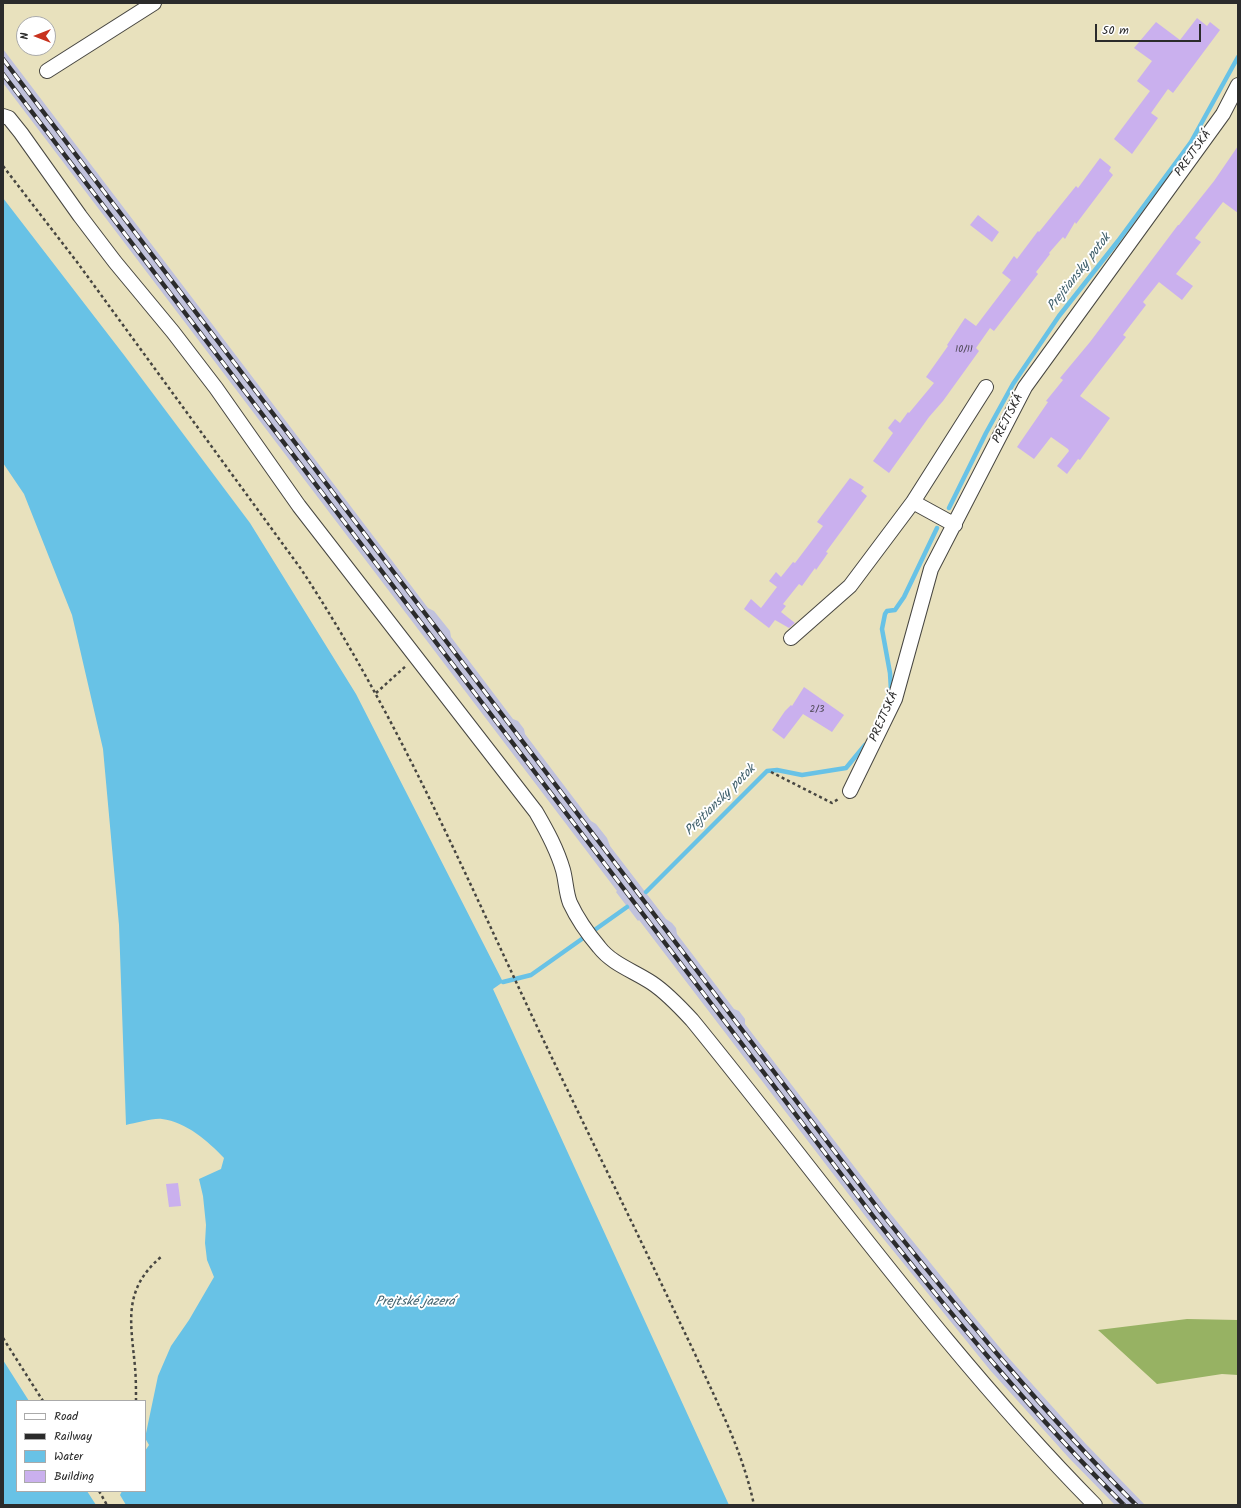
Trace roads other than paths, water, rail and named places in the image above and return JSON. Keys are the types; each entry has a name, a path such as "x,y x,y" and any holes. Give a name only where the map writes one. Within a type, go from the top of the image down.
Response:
{"street":[{"path":"47,71 154,3"},
{"name":"PREJTSKÁ","path":"850,791 895,699 931,569 1026,387 1224,114 1238,85"},
{"path":"3,116 10,118 84,222 216,388 299,506 536,812 553,842 563,870 570,901 582,923 595,942 606,955 652,983 692,1020 937,1328 1021,1427 1094,1505"},
{"path":"791,638 850,586 913,502 986,387"},
{"path":"913,502 955,524"}],"water":[{"name":"Prejtské jazerá","path":"3,198 124,355 250,523 356,694 503,982 493,989 729,1505 126,1505 120,1495 122,1492 146,1492 146,1450 149,1445 146,1440 146,1433 158,1376 171,1346 189,1320 214,1277 207,1260 205,1243 206,1225 203,1196 199,1179 221,1169 224,1158 204,1139 180,1124 162,1119 154,1119 126,1125 119,925 103,749 72,615 24,494 3,463"},
{"path":"3,1360 28,1400 16,1400 16,1492 88,1492 96,1505 3,1505"}],"waterway":[{"name":"Prejtiansky potok","path":"949,508 986,433 1013,384 1059,316 1118,241 1191,142 1238,57"},
{"name":"Prejtiansky potok","path":"878,719 891,690 890,673 882,629 885,614 887,611 895,610 904,597 937,528"},
{"name":"Prejtiansky potok","path":"646,892 767,771 777,770 802,775 846,768 865,745"},
{"path":"503,982 531,975 627,907"}],"railway":[{"path":"3,59 880,1211 1004,1362 1069,1435 1136,1505"},
{"path":"3,74 873,1216 994,1364 1058,1436 1124,1505"}]}
